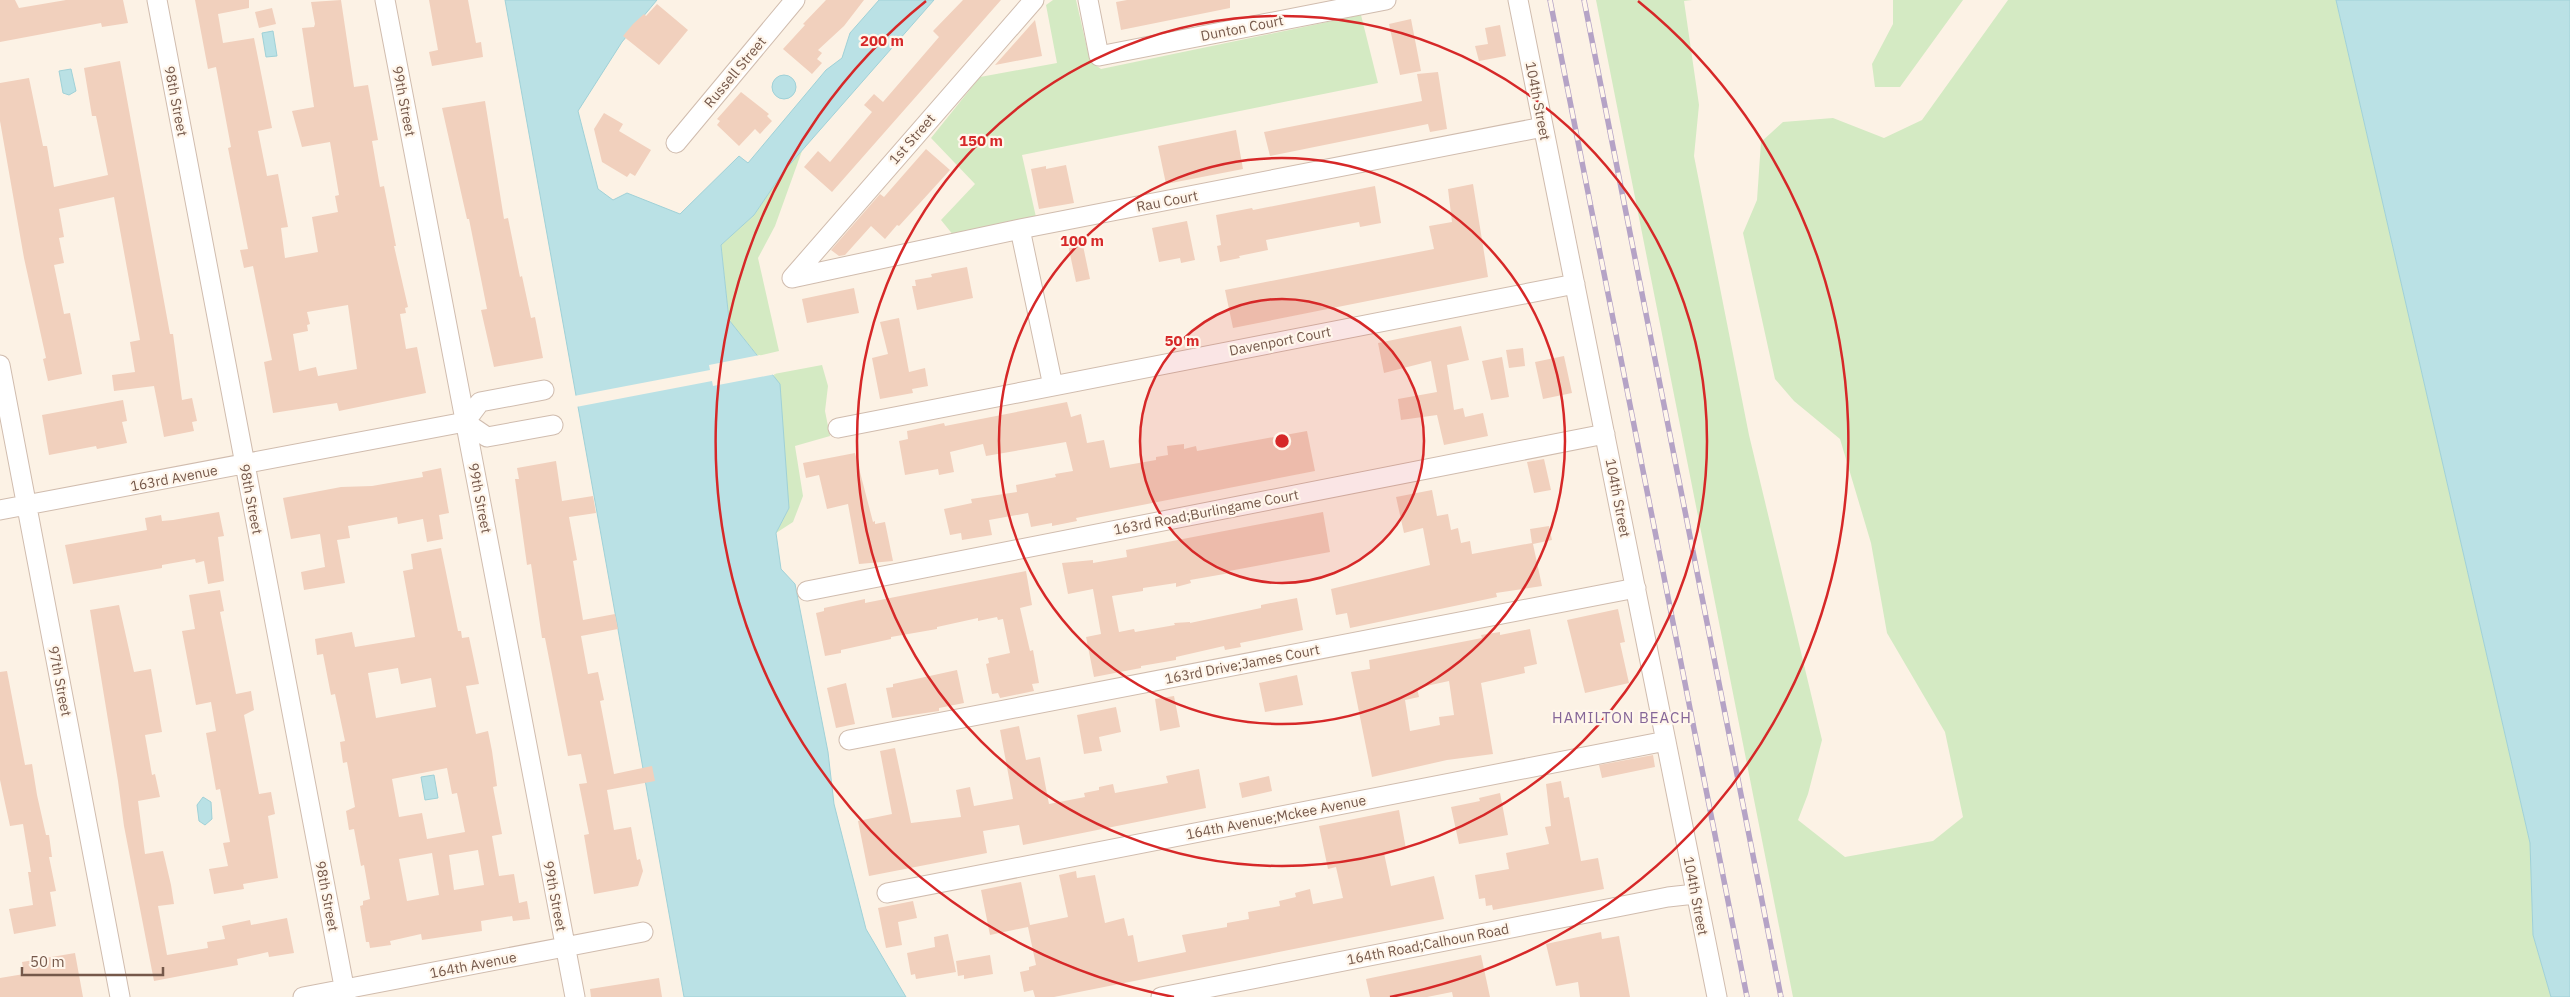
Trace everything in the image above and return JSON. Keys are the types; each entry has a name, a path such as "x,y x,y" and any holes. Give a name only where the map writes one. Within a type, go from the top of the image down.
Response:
{"street":[{"name":"98th Street","path":"157,0 345,993"},
{"name":"99th Street","path":"385,0 574,997"},
{"name":"Russell Street","path":"676,143 795,0"},
{"name":"1st Street","path":"792,278 1034,0"},
{"name":"Dunton Court","path":"1088,0 1099,56 1386,0"},
{"name":"104th Street","path":"1518,0 1717,997"},
{"name":"Rau Court","path":"792,278 1020,230 1544,127"},
{"path":"1020,230 1053,386"},
{"name":"Davenport Court","path":"838,428 1575,284"},
{"name":"97th Street","path":"0,365 120,997"},
{"path":"544,390 480,402 466,422 487,437 553,425"},
{"name":"163rd Avenue","path":"0,510 466,422"},
{"name":"163rd Road;Burlingame Court","path":"807,591 1605,434"},
{"name":"163rd Drive;James Court","path":"849,740 1636,588"},
{"name":"164th Avenue;Mckee Avenue","path":"887,894 1666,741"},
{"name":"164th Road;Calhoun Road","path":"1161,997 1668,897 1696,894"},
{"name":"164th Avenue","path":"303,997 345,993 643,932"}],"green space":[{"path":"1053,0 1076,0 1090,61 1101,69 1361,15 1378,83 1022,155 1036,217 954,236 941,220 975,184 931,138 980,77 1057,63 1046,5"},
{"path":"1596,0 1692,0 1684,1 1699,105 1694,156 1749,435 1822,740 1808,794 1798,820 1845,857 1933,841 1963,817 1945,732 1887,633 1871,543 1840,439 1794,401 1775,379 1743,233 1757,200 1761,142 1783,122 1833,118 1884,138 1922,120 2008,0 2336,0 2530,843 2533,935 2551,997 1793,997"},
{"path":"1893,0 1963,0 1900,87 1875,87 1872,64 1893,24"},
{"path":"802,151 775,226 758,258 779,351 758,356 729,320 721,245 754,215 784,171"},
{"path":"822,365 828,386 825,411 830,436 795,446 803,496 793,522 776,533 789,508 774,374"}],"water":[{"path":"505,0 657,0 622,42 578,111 598,189 613,200 627,193 680,214 739,156 748,163 826,70 842,58 850,33 879,0 934,0 784,171 754,215 721,245 729,320 780,384 789,508 776,533 781,569 795,584 828,752 834,804 866,929 906,997 684,997"},
{"path":"2336,0 2570,0 2570,997 2551,997 2533,935 2530,843"},
{"path":"273,31 277,56 266,57 262,33"},
{"path":"71,69 76,91 69,95 63,93 59,71"},
{"path":"784,75 792,79 796,87 792,95 784,99 776,95 772,87 776,79"},
{"path":"434,775 438,798 425,800 421,777"},
{"path":"203,797 211,802 212,819 205,825 199,821 197,805"}],"pier":[{"path":"760,355 776,374 713,386 712,381 576,407 574,396 710,370 709,365"}],"building":[{"path":"0,0 15,0 19,8 66,0 123,0 128,23 102,27 101,23 0,42"},
{"path":"195,0 249,0 249,8 218,14 223,43 254,38 272,128 258,131 267,176 278,174 288,227 281,228 285,258 318,252 312,217 338,212 335,196 339,195 330,142 302,147 292,111 314,107 302,28 314,27 311,2 341,0 354,87 368,85 378,140 372,141 380,187 384,186 396,246 394,246 408,307 405,308 406,313 400,314 406,349 417,347 426,393 339,411 337,403 273,413 264,362 272,360 253,266 244,268 240,250 248,249 228,148 231,147 216,67 208,69","holes":["348,305 357,369 318,376 316,367 299,371 293,334 308,331 307,325 310,324 307,312"]},
{"path":"429,0 468,0 476,43 481,42 483,57 432,66 429,52 438,50"},
{"path":"826,0 864,0 844,26 818,50 822,53 817,59 822,63 812,74 783,49"},
{"path":"963,0 1001,0 832,192 804,167 818,151 830,162 872,112 864,105 874,94 883,102 939,37 933,31"},
{"path":"1127,0 1230,0 1230,8 1121,30 1116,2"},
{"path":"657,4 688,30 659,65 623,36 633,24 644,14 646,16"},
{"path":"272,8 276,24 259,28 255,12"},
{"path":"1411,19 1421,71 1400,75 1389,24"},
{"path":"1035,20 1042,56 995,65"},
{"path":"1500,25 1506,56 1479,61 1475,46 1488,44 1485,28"},
{"path":"120,61 170,334 173,334 182,400 192,398 197,421 192,422 194,431 164,437 154,386 114,391 112,375 135,372 130,342 140,340 114,197 59,209 64,237 59,238 64,263 54,265 64,314 70,313 82,374 48,381 43,359 46,358 24,258 0,121 0,83 29,78 43,146 47,146 54,187 108,175 96,116 92,116 84,68"},
{"path":"1438,72 1447,129 1430,132 1428,124 1270,156 1264,132 1422,101 1417,74"},
{"path":"741,92 769,114 767,116 772,121 760,134 755,129 739,146 717,125 720,121 717,119"},
{"path":"485,101 504,219 508,218 520,277 522,276 531,318 535,317 543,358 494,367 481,310 487,309 469,219 467,219 442,108"},
{"path":"604,113 623,124 619,131 651,150 635,176 630,173 627,177 602,162 594,129"},
{"path":"1236,130 1243,169 1166,184 1158,146"},
{"path":"926,149 950,170 899,226 897,225 885,239 871,226 845,255 839,256 831,250 880,194 884,197"},
{"path":"1066,165 1074,203 1039,209 1031,169 1046,166 1046,169"},
{"path":"1473,184 1488,277 1233,328 1225,290 1434,249 1429,226 1452,222 1448,189"},
{"path":"1375,186 1381,223 1360,227 1359,222 1266,240 1268,250 1220,262 1217,246 1221,245 1216,215 1252,208 1253,210"},
{"path":"1187,221 1195,260 1181,263 1180,258 1159,262 1152,228"},
{"path":"1082,241 1090,279 1076,282 1068,245"},
{"path":"967,267 973,298 917,310 912,286 916,286 915,280 932,277 931,274"},
{"path":"854,288 859,313 807,323 802,299"},
{"path":"899,318 909,372 925,368 928,386 912,389 913,393 880,399 872,358 888,354 880,322"},
{"path":"1461,326 1469,360 1447,365 1454,410 1463,408 1465,417 1483,413 1488,436 1444,445 1437,415 1401,420 1398,399 1437,392 1431,361 1384,373 1378,343"},
{"path":"1523,348 1525,366 1509,368 1506,350"},
{"path":"1564,356 1572,393 1543,399 1535,362"},
{"path":"1502,357 1509,397 1491,400 1482,361"},
{"path":"123,400 127,421 122,422 127,443 97,449 96,446 49,455 42,415"},
{"path":"1067,402 1071,417 1081,414 1087,443 1104,440 1110,468 1156,460 1156,457 1168,455 1167,446 1184,444 1184,449 1196,446 1197,451 1307,431 1315,471 1076,518 1077,521 1052,526 1052,523 1031,527 1028,513 989,520 992,535 962,540 961,533 950,535 944,509 972,503 971,499 1017,492 1016,485 1056,477 1055,474 1073,471 1066,442 986,456 983,444 950,452 954,472 939,475 938,469 905,475 899,441 908,439 907,431 944,423 945,426"},
{"path":"855,453 873,522 875,521 875,524 885,522 893,561 859,564 848,504 827,509 819,475 806,478 803,463"},
{"path":"1544,459 1551,490 1534,493 1527,462"},
{"path":"556,461 562,501 593,496 596,513 569,517 577,560 573,561 583,620 615,614 618,629 581,636 588,674 598,672 604,700 600,701 614,774 652,766 655,781 607,790 614,830 631,827 637,860 640,859 643,871 638,886 594,894 584,835 589,834 579,784 587,783 581,754 568,756 545,638 542,638 531,564 527,565 515,479 519,479 517,468"},
{"path":"441,468 449,513 439,515 443,539 427,542 423,519 398,524 397,517 348,526 350,538 337,540 345,583 304,590 301,572 325,567 320,534 291,539 283,498 341,487 372,486 423,477 422,472"},
{"path":"1432,490 1437,516 1448,514 1451,530 1458,528 1461,543 1470,541 1472,554 1532,543 1530,529 1549,526 1552,540 1533,544 1542,586 1496,593 1497,597 1350,628 1347,613 1336,615 1331,589 1430,565 1423,528 1404,533 1396,497"},
{"path":"219,512 224,536 218,537 224,581 208,584 204,561 196,563 195,559 162,565 162,568 73,584 65,545 147,530 145,518 161,515 162,521"},
{"path":"1323,512 1330,552 1229,571 1230,573 1190,580 1191,583 1176,587 1176,583 1143,588 1143,591 1112,596 1119,632 1134,629 1135,632 1175,625 1174,623 1190,623 1261,608 1261,605 1297,598 1303,630 1240,643 1241,647 1225,650 1224,646 1176,657 1176,660 1094,677 1086,637 1101,634 1093,589 1068,594 1062,563 1093,560 1093,563 1127,557 1126,550"},
{"path":"441,548 458,631 461,631 462,638 469,637 479,684 466,686 476,734 488,731 492,751 497,786 493,787 502,834 492,836 499,876 514,874 519,903 527,901 530,919 513,921 512,916 481,921 482,931 422,940 421,934 390,941 391,945 370,948 369,942 366,942 360,906 363,905 363,901 370,899 364,865 361,866 354,829 349,830 346,811 355,807 347,762 343,763 340,742 345,741 335,694 331,695 323,654 317,655 315,639 352,632 355,647 415,637 403,571 413,569 411,554","holes":["398,668 401,684 431,678 436,707 376,718 368,673","447,768 452,794 457,793 465,832 427,839 422,813 399,817 392,779","478,850 484,885 454,890 449,855","432,853 439,895 407,901 399,859"]},
{"path":"1026,571 1032,605 1020,608 1030,651 1033,650 1039,683 1032,684 1034,691 1000,698 998,693 992,694 986,664 989,663 988,658 1010,653 1003,619 998,620 997,617 978,621 978,618 937,627 937,629 891,637 891,639 841,650 841,653 825,656 816,613 824,611 824,608 865,599 865,603"},
{"path":"220,590 224,611 220,612 236,694 251,691 254,710 244,715 259,794 271,792 275,814 268,816 278,878 243,884 244,889 214,894 209,869 228,866 223,843 230,842 220,789 216,790 206,733 216,731 211,702 196,705 182,631 195,629 189,595"},
{"path":"119,605 134,672 151,669 162,732 145,735 152,775 155,774 160,797 138,801 145,854 163,851 171,885 174,904 158,906 167,955 208,948 207,942 225,939 222,926 250,920 251,925 287,918 294,953 269,957 268,952 237,959 238,965 154,981 124,826 90,610"},
{"path":"1618,609 1625,642 1620,643 1629,683 1585,693 1567,620"},
{"path":"1530,629 1537,664 1524,667 1525,673 1481,683 1493,754 1447,760 1372,777 1351,672 1370,669 1369,660 1482,638 1481,635 1500,632 1500,635","holes":["1449,681 1454,715 1439,717 1440,725 1410,731 1405,700 1419,697 1417,688"]},
{"path":"957,670 964,703 939,708 939,711 892,718 886,688 893,687 893,684"},
{"path":"7,671 25,765 32,764 46,835 49,835 52,857 49,857 56,891 50,892 56,926 14,934 9,909 33,905 28,872 31,872 23,824 10,826 0,780 0,672"},
{"path":"1297,675 1303,705 1265,712 1259,683"},
{"path":"846,683 855,724 836,728 827,688"},
{"path":"1174,696 1180,727 1160,731 1155,699"},
{"path":"1116,707 1121,732 1099,737 1102,751 1084,754 1077,715"},
{"path":"1019,726 1026,760 1040,757 1049,804 1085,797 1084,793 1099,790 1099,787 1113,784 1115,793 1168,783 1166,776 1199,769 1206,808 1023,845 1019,825 983,831 987,853 869,876 858,821 892,814 880,751 895,748 911,823 961,817 956,790 970,787 974,806 1013,799 1000,730"},
{"path":"1653,755 1655,767 1602,778 1599,765"},
{"path":"1269,776 1272,791 1242,798 1239,783"},
{"path":"1561,781 1564,798 1569,797 1581,861 1598,858 1604,889 1493,910 1492,905 1486,906 1485,898 1479,899 1475,875 1509,869 1506,853 1549,844 1545,827 1551,826 1546,784"},
{"path":"1500,793 1508,835 1459,844 1451,807 1480,801 1479,798"},
{"path":"1399,810 1406,849 1384,853 1391,886 1434,876 1444,919 1054,997 1035,997 1033,990 1024,992 1020,972 1029,970 1029,967 1036,965 1028,927 990,935 981,890 1021,882 1030,925 1068,917 1059,875 1076,871 1077,878 1095,875 1105,923 1124,918 1128,936 1133,935 1138,962 1186,952 1182,935 1227,927 1227,923 1249,919 1248,912 1280,906 1279,901 1296,897 1295,893 1310,889 1313,904 1343,898 1336,867 1328,869 1319,826"},
{"path":"913,901 917,918 898,922 902,945 886,948 878,908"},
{"path":"1601,932 1602,939 1619,936 1630,997 1580,997 1578,982 1556,986 1546,944"},
{"path":"948,934 956,972 916,979 915,974 911,975 907,953 935,947 934,937"},
{"path":"75,953 83,997 0,997 0,978 24,974 22,962"},
{"path":"990,955 993,974 964,979 964,975 958,976 956,961"},
{"path":"1481,955 1490,997 1453,997 1452,992 1427,997 1370,997 1366,979"},
{"path":"659,978 662,997 591,997 590,989"}],"railway":[{"path":"1550,0 1747,997"},
{"path":"1584,0 1781,997"}],"district":[{"name":"HAMILTON BEACH","path":"1622,718"}]}
